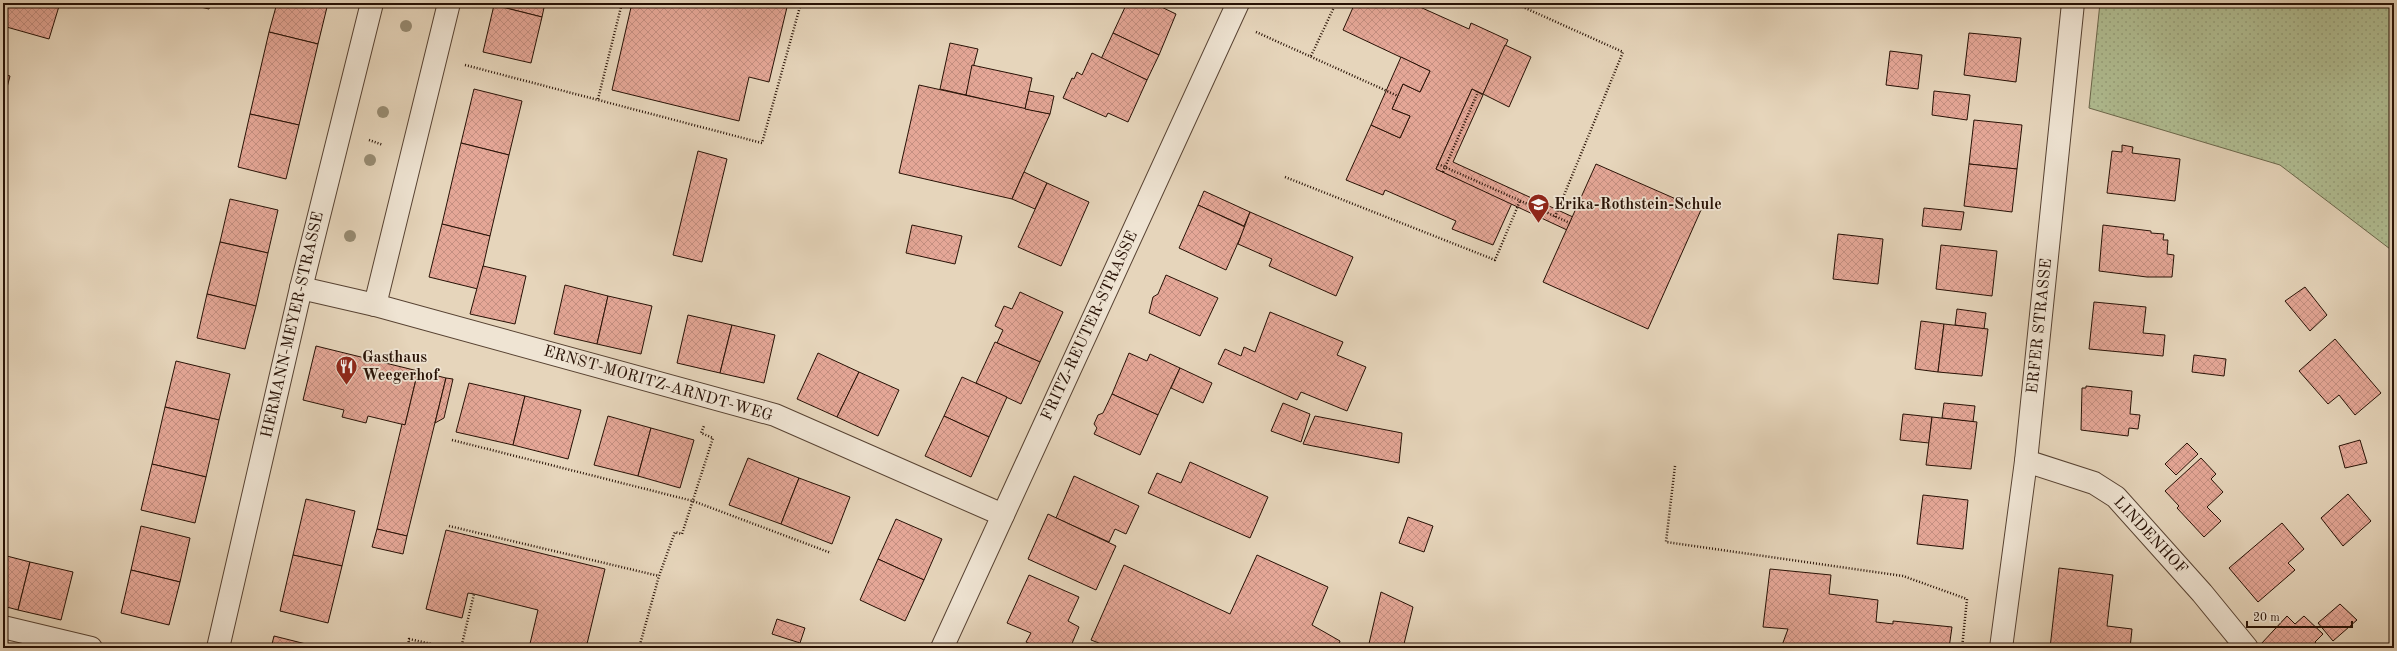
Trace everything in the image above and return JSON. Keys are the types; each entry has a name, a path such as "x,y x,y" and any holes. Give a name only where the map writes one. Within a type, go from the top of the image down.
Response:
{"street":[{"name":"HERMANN-MEYER-STRASSE","path":"218,648 301,288 372,3"},
{"path":"375,306 448,3"},
{"name":"ERFER STRASSE","path":"2001,648 2026,461 2073,3"},
{"name":"FRITZ-REUTER-STRASSE","path":"942,648 1235,12"},
{"name":"ERNST-MORITZ-ARNDT-WEG","path":"301,288 375,306 775,415 1003,515"},
{"name":"LINDENHOF","path":"2026,461 2094,483 2116,497 2202,593 2246,648"},
{"path":"3,627 91,648"}],"path":[{"path":"598,99 622,3"},
{"path":"435,58 762,142 801,3"},
{"path":"1311,56 1336,3"},
{"path":"1514,3 1623,52 1555,217"},
{"path":"1235,12 1311,56 1398,96"},
{"path":"1443,172 1478,92"},
{"path":"340,132 412,153"},
{"path":"1438,164 1570,223"},
{"path":"1285,177 1495,260 1520,201"},
{"path":"639,648 659,576 675,532 682,534 713,438 701,433 713,398"},
{"path":"452,440 693,501 831,553"},
{"path":"1675,466 1666,542 1903,576 1967,599 1962,648"},
{"path":"449,526 659,576"},
{"path":"461,648 474,594"},
{"path":"408,648 409,639 450,648"}],"green space":[{"path":"2100,3 2394,3 2394,252 2280,165 2089,108"}],"building":[{"path":"8,3 60,3 49,39 3,26"},
{"path":"184,3 211,3 209,9"},
{"path":"277,3 328,3 318,44 269,32"},
{"path":"495,3 545,3 542,17 494,5"},
{"path":"632,3 788,3 769,82 749,77 739,121 612,90"},
{"path":"1127,3 1153,3 1176,14 1159,55 1113,33"},
{"path":"1355,3 1411,3 1469,29 1471,23 1508,40 1483,94 1472,89 1436,169 1512,203 1493,245 1452,229 1456,221 1385,190 1383,195 1346,180 1371,125 1400,138 1410,116 1392,109 1403,84 1420,92 1430,71 1343,30"},
{"path":"494,5 542,17 531,63 483,52"},
{"path":"269,32 318,44 299,125 250,114"},
{"path":"1113,33 1159,55 1147,80 1101,59"},
{"path":"1969,33 2021,38 2016,82 1964,75"},
{"path":"950,43 978,49 966,95 940,89"},
{"path":"1505,45 1531,57 1509,107 1483,94"},
{"path":"1890,51 1922,55 1918,89 1886,85"},
{"path":"1092,53 1147,80 1128,122 1108,113 1106,117 1063,98 1072,78 1074,79 1077,72 1082,75"},
{"path":"1401,57 1430,71 1420,92 1403,84 1392,109 1410,116 1400,138 1371,125"},
{"path":"972,65 1032,78 1025,109 966,95"},
{"path":"3,74 10,76 3,103"},
{"path":"919,85 1050,114 1012,199 899,173"},
{"path":"474,89 522,101 509,155 461,143"},
{"path":"1472,89 1483,95 1453,162 1573,217 1567,230 1436,169"},
{"path":"1029,91 1054,96 1050,114 1025,109"},
{"path":"1934,91 1970,95 1967,120 1932,115"},
{"path":"250,114 299,125 286,179 238,167"},
{"path":"1974,120 2022,125 2017,169 1969,164"},
{"path":"461,143 509,155 490,236 442,224"},
{"path":"2122,145 2133,147 2132,153 2180,159 2175,201 2107,193 2112,151 2122,152"},
{"path":"698,151 727,159 702,262 673,255"},
{"path":"1596,164 1701,210 1648,329 1543,282"},
{"path":"1969,164 2017,169 2012,212 1964,206"},
{"path":"1024,172 1047,183 1035,209 1012,199"},
{"path":"1047,183 1089,202 1061,266 1018,247"},
{"path":"1204,191 1250,212 1244,226 1198,205"},
{"path":"230,199 278,210 268,253 220,242"},
{"path":"1198,205 1245,227 1226,270 1179,248"},
{"path":"1924,208 1964,212 1961,230 1922,226"},
{"path":"1250,212 1353,257 1336,296 1269,266 1272,259 1238,244"},
{"path":"442,224 490,236 478,289 429,277"},
{"path":"912,225 962,236 955,264 906,253"},
{"path":"2103,225 2164,234 2163,240 2168,240 2167,254 2174,255 2172,277 2147,277 2099,271"},
{"path":"1838,234 1883,239 1878,284 1833,279"},
{"path":"220,242 268,253 256,306 207,294"},
{"path":"1941,245 1997,251 1992,296 1936,289"},
{"path":"483,266 526,276 515,324 470,314"},
{"path":"1166,275 1218,298 1200,336 1149,313 1153,297 1158,294"},
{"path":"565,285 608,296 597,344 554,334"},
{"path":"2305,287 2327,315 2310,331 2285,301"},
{"path":"1020,292 1063,312 1040,362 997,343 1003,330 995,326 1004,306 1012,309"},
{"path":"207,294 256,306 245,349 197,338"},
{"path":"608,296 652,306 641,354 597,344"},
{"path":"2094,302 2146,307 2143,333 2165,335 2163,356 2089,349"},
{"path":"1957,309 1986,313 1984,329 1955,325"},
{"path":"1270,312 1343,342 1337,355 1366,367 1347,411 1301,392 1297,400 1218,364 1225,349 1241,356 1244,347 1255,352"},
{"path":"688,315 732,325 720,373 677,363"},
{"path":"1921,321 1944,324 1938,372 1915,369"},
{"path":"1944,324 1988,329 1982,376 1938,372"},
{"path":"732,325 775,335 764,383 720,373"},
{"path":"2335,339 2381,393 2355,415 2339,395 2328,404 2299,371"},
{"path":"995,342 1040,362 1021,404 976,383"},
{"path":"316,346 418,371 405,425 368,416 366,423 342,417 344,410 303,400"},
{"path":"818,353 859,372 837,417 797,399"},
{"path":"1129,353 1147,361 1150,354 1180,368 1158,415 1112,394"},
{"path":"2194,355 2226,359 2224,376 2192,372"},
{"path":"176,361 230,374 219,420 165,407"},
{"path":"1180,368 1212,383 1203,403 1171,388"},
{"path":"418,371 446,378 407,536 377,529 402,424 405,425"},
{"path":"859,372 899,390 878,436 837,417"},
{"path":"962,377 1007,397 989,437 944,416"},
{"path":"446,378 453,379 444,418 435,423"},
{"path":"469,383 525,396 513,445 456,432"},
{"path":"2086,386 2132,391 2130,414 2140,415 2138,429 2129,428 2128,436 2081,430 2082,388 2086,388"},
{"path":"1112,394 1158,415 1140,455 1094,434 1097,428 1094,424 1098,415 1103,413"},
{"path":"525,396 581,410 568,459 513,445"},
{"path":"1283,403 1310,414 1301,442 1271,431"},
{"path":"1944,403 1975,406 1973,422 1942,418"},
{"path":"165,407 219,420 206,477 152,464"},
{"path":"1903,414 1932,417 1929,443 1900,440"},
{"path":"608,416 651,428 638,476 594,465"},
{"path":"944,416 989,437 971,477 925,456"},
{"path":"1315,416 1402,433 1399,463 1303,444"},
{"path":"1932,417 1977,422 1971,469 1926,465"},
{"path":"651,428 694,440 680,488 638,476"},
{"path":"2360,440 2367,463 2345,468 2339,446"},
{"path":"2187,443 2198,454 2176,475 2165,464"},
{"path":"748,458 799,478 781,524 729,505"},
{"path":"2201,458 2216,474 2211,479 2223,492 2207,507 2221,521 2204,537 2177,508 2179,506 2165,491"},
{"path":"1190,462 1268,497 1250,538 1148,493 1157,473 1181,483"},
{"path":"152,464 206,477 195,523 141,510"},
{"path":"1074,476 1139,506 1126,534 1115,529 1109,542 1056,518"},
{"path":"799,478 850,497 832,544 781,524"},
{"path":"2348,494 2371,521 2343,546 2321,518"},
{"path":"1923,495 1968,500 1963,549 1917,544"},
{"path":"306,499 355,511 342,566 293,555"},
{"path":"1048,514 1116,546 1096,590 1028,559"},
{"path":"1408,517 1433,526 1424,552 1399,543"},
{"path":"896,519 942,539 924,580 878,559"},
{"path":"2282,523 2304,549 2288,563 2295,570 2258,602 2229,568"},
{"path":"141,526 190,538 180,582 131,570"},
{"path":"377,529 407,536 403,554 372,547"},
{"path":"446,530 605,569 586,648 529,648 538,610 474,594 468,593 462,618 426,609"},
{"path":"3,555 30,562 18,610 3,606"},
{"path":"293,555 342,566 328,623 280,611"},
{"path":"1257,555 1328,587 1312,625 1340,641 1338,648 1112,648 1091,640 1124,565 1230,614"},
{"path":"878,559 924,580 905,621 860,600"},
{"path":"30,562 73,572 61,620 18,610"},
{"path":"2059,568 2113,575 2107,626 2132,629 2130,648 2050,648"},
{"path":"1770,569 1831,575 1829,594 1878,600 1876,622 1893,624 1893,621 1952,627 1949,648 1781,648 1788,629 1763,627"},
{"path":"131,570 180,582 169,625 121,613"},
{"path":"1029,575 1079,597 1068,621 1079,627 1070,648 1039,648 1026,642 1031,633 1007,623"},
{"path":"1381,592 1413,607 1403,648 1368,648"},
{"path":"2340,604 2357,620 2333,641 2318,623"},
{"path":"2287,616 2295,624 2304,616 2323,634 2315,642 2320,648 2265,648 2261,644"},
{"path":"777,619 805,628 800,643 772,634"},
{"path":"274,636 322,648 271,648"}],"place":[{"name":"Erika-Rothstein-Schule","path":"1538,224"},
{"name":"Gasthaus Weegerhof","path":"347,386"}]}
